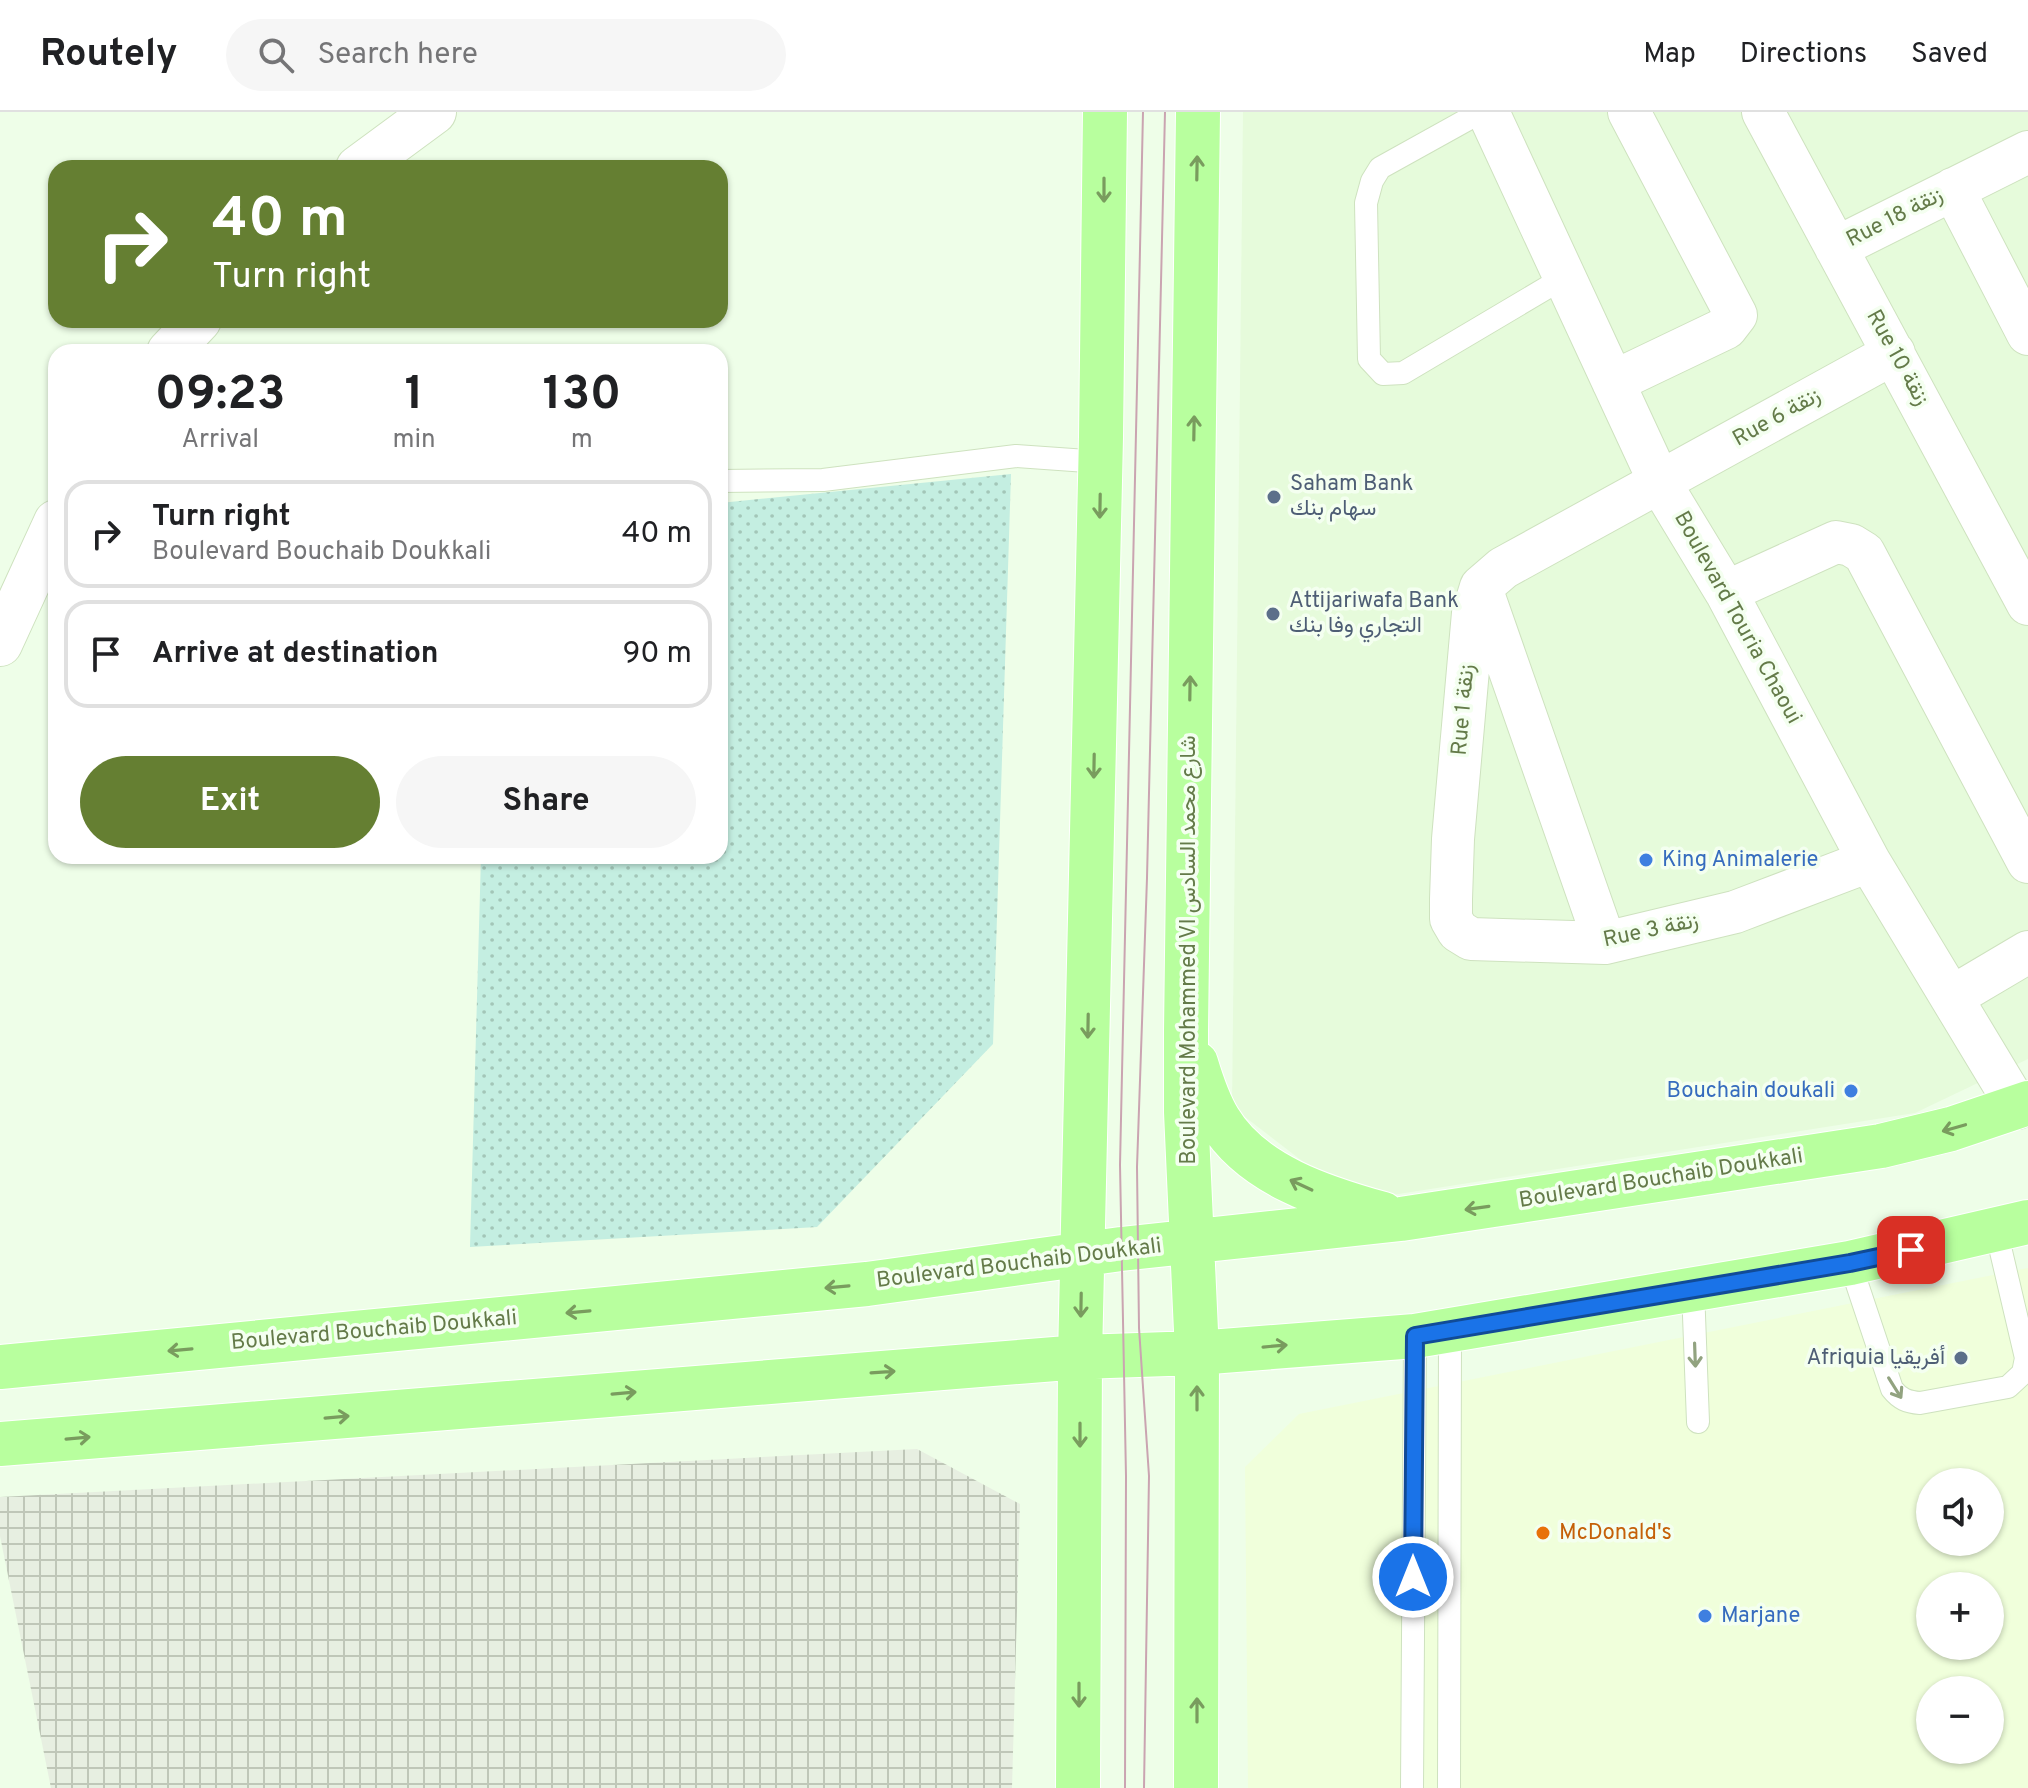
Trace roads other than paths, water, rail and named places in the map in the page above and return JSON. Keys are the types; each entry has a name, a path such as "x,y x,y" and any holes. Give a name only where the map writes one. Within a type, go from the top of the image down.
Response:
{"main road":[{"path":"1078,1788 1080,1357 1101,462 1105,112"},
{"name":"Boulevard Mohammed VI شارع محمد السادس","path":"1196,1788 1197,1353 1186,1112 1186,1031 1198,112"},
{"path":"1186,1031 1208,1100 1220,1123 1240,1146 1282,1176 1311,1190 1348,1205 1401,1219"},
{"name":"Boulevard Bouchaib Doukkali","path":"0,1367 867,1284 1082,1254 1401,1219 1881,1146 1951,1129 2023,1106"},
{"path":"0,1444 1080,1357 1197,1353 1432,1334 1850,1263 2012,1226"}],"street":[{"path":"369,160 434,112"},
{"name":"Boulevard Touria Chaoui","path":"1488,112 1660,483 1726,592 1869,861 2023,1106"},
{"path":"1613,382 1726,328 1736,315 1629,112"},
{"name":"Rue 10 زنقة","path":"1775,116 1836,248 2022,577"},
{"name":"Rue 18 زنقة","path":"1836,248 2028,152"},
{"name":"Rue 18 زنقة","path":"1953,189 2028,334"},
{"path":"176,344 192,328"},
{"name":"Rue 6 زنقة","path":"1660,483 1894,353"},
{"path":"1605,943 1481,587 1503,568 1660,483"},
{"path":"0,644 48,539"},
{"path":"1726,592 1836,542 1851,545 1864,553 2028,862"},
{"name":"Rue 1 زنقة","path":"1451,899 1453,839 1473,613 1481,587"},
{"name":"Rue 3 زنقة","path":"1451,899 1451,919 1458,931 1471,939 1605,943 1735,912 1869,861"},
{"path":"1952,997 2028,952"}],"lane":[{"path":"1481,112 1380,168 1372,181 1366,203 1369,359 1383,374 1403,373 1565,277"},
{"path":"728,481 823,480 1016,456 1101,462"},
{"path":"1850,1263 1892,1389 1898,1396 1905,1401 1920,1403 2008,1387 2023,1373 2026,1358 2012,1226"},
{"path":"1693,1289 1698,1422"},
{"path":"1412,1788 1432,1334"},
{"path":"1432,1334 1449,1788"}],"tram line":[{"path":"1125,1788 1126,1476 1120,1165 1143,112"},
{"path":"1144,1788 1149,1476 1139,1328 1137,1167 1165,112"}],"place":[{"name":"Saham Bank سهام بنك","path":"1274,497"},
{"name":"Attijariwafa Bank التجاري وفا بنك","path":"1273,614"},
{"name":"King Animalerie","path":"1646,860"},
{"name":"Bouchain doukali","path":"1851,1091"},
{"name":"Afriquia أفريقيا","path":"1961,1358"},
{"name":"McDonald's","path":"1543,1533"},
{"name":"Marjane","path":"1705,1616"}]}
